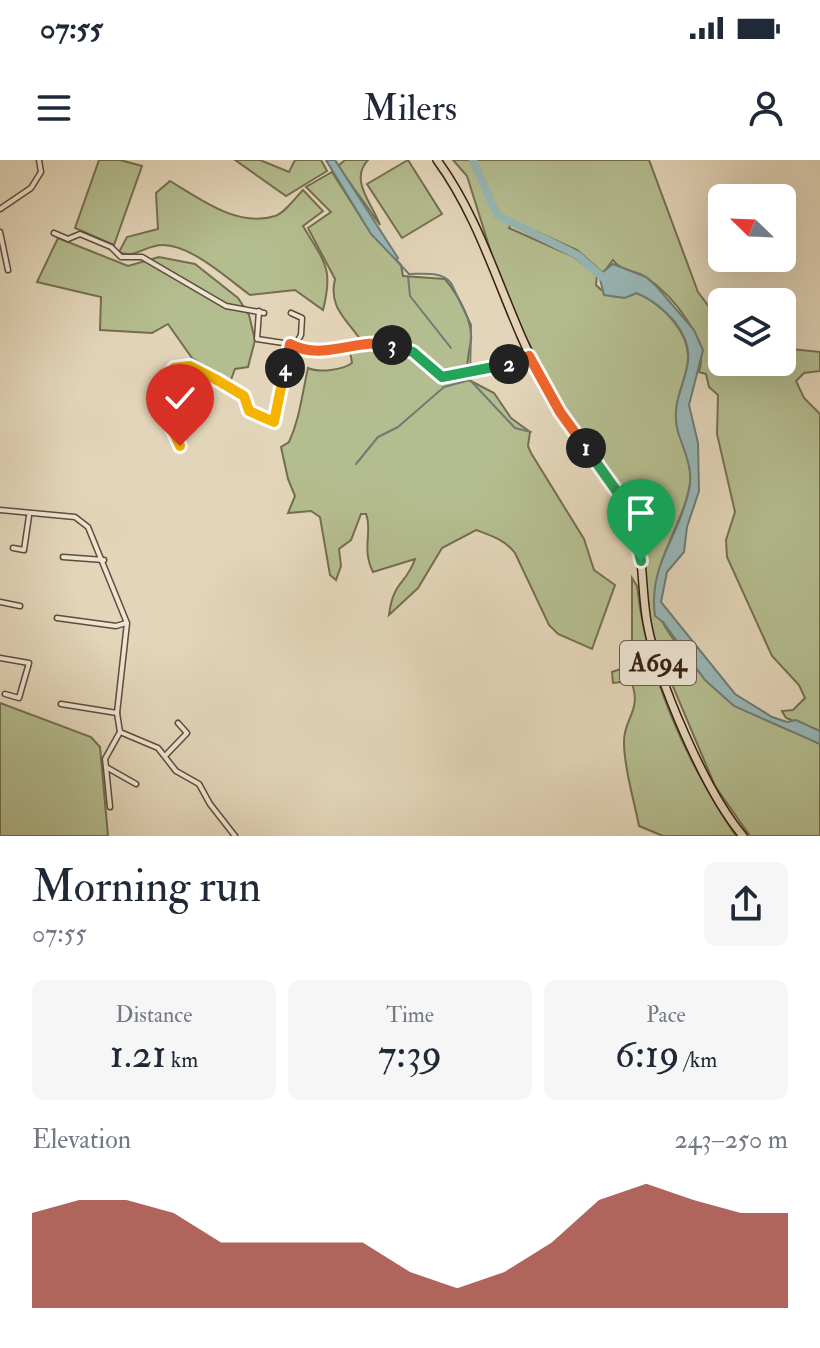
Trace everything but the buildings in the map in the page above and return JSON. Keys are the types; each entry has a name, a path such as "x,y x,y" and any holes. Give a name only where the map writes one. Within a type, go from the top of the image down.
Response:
{"main road":[{"name":"A694","path":"437,160 466,204 529,356 560,412 630,510 638,539 647,619 656,657 710,788 743,836"}],"street":[{"path":"0,209 31,188 41,172 39,160"},
{"path":"0,232 8,270"},
{"path":"54,233 68,239 80,234 111,247 121,257 142,257 226,306 261,312 257,339 314,352 383,343 413,352 442,377 476,372 529,356"},
{"path":"180,446 158,398 158,388 174,368 190,366 233,388 244,396 249,411 274,422 292,346 301,335 302,318 291,313"},
{"path":"0,510 75,517 84,521 104,560 127,623 117,713 120,732 105,759 110,807"},
{"path":"13,548 24,550 29,515"},
{"path":"63,557 104,560"},
{"path":"0,602 20,606"},
{"path":"57,618 116,626 127,623"},
{"path":"0,658 29,663 19,698 5,694"},
{"path":"61,704 117,713"},
{"path":"165,756 187,733 178,723"},
{"path":"120,732 158,748 176,771 199,784 235,836"},
{"path":"106,767 136,784"}],"green space":[{"path":"99,160 120,160 142,166 114,245 75,228"},
{"path":"235,160 260,160 289,172 295,160 321,160 327,171 286,196"},
{"path":"345,160 368,160 363,168 361,184 380,225 338,166"},
{"path":"408,160 442,214 402,238 367,184"},
{"path":"453,160 649,160 698,292 708,305 708,376 796,376 796,349 820,352 820,371 804,373 796,381 804,398 820,414 820,731 786,718 782,711 793,710 805,698 799,685 772,656 727,557 726,540 735,512 717,434 718,395 709,387 706,374 699,372 699,346 687,320 667,295 646,277 613,260 603,273 577,250 513,221 509,228 574,257 597,275 596,285 605,292 620,297 636,293 652,301 670,318 684,338 687,364 676,416 690,481 685,505 660,566 657,598 660,616 686,656 718,691 747,711 820,744 820,836 750,836 715,786 658,651 650,624 642,535 636,513 609,468 563,406 520,327 501,284 467,176"},
{"path":"332,172 365,224 401,265 403,276 445,279 450,286 465,311 470,329 467,379 494,393 511,418 530,432 528,446 531,453 584,539 594,570 615,585 592,649 558,634 549,625 515,553 493,536 476,530 442,548 418,588 389,615 393,596 415,559 373,572 368,555 368,520 366,514 361,514 351,540 339,549 341,566 336,580 330,575 320,517 311,511 288,513 295,496 281,447 289,442 293,433 308,368 324,370 348,365 352,363 350,351 362,342 337,306 334,298 335,279 308,228 331,212 306,187"},
{"path":"170,181 220,210 261,219 279,214 303,190 323,211 303,226 325,265 327,284 323,310 295,290 250,295 196,256 173,246 156,246 130,254 119,252 127,237 158,229 156,193"},
{"path":"58,238 128,266 159,257 195,264 238,298 249,315 255,340 248,367 235,369 229,385 192,358 168,324 152,333 100,330 101,297 37,282"},
{"path":"632,578 637,586 650,652 672,717 701,778 736,836 663,836 639,826 624,753 626,727 634,707 634,691 631,681 613,683 612,672 632,665"},
{"path":"0,703 91,737 100,747 108,836 0,836"}],"water":[{"path":"326,160 335,160 398,258 396,260 371,234"},
{"path":"613,264 646,277 657,287 694,330 703,350 689,405 698,443 699,491 687,527 684,552 667,572 661,602 735,694 772,717 787,722 796,720 820,731 820,744 734,706 705,680 663,622 655,616 656,581 684,507 690,482 676,416 688,352 675,322 652,301 636,293 625,298 604,295 599,275"}],"waterway":[{"path":"473,160 497,215 577,255 607,281"},
{"path":"396,260 409,274 437,275 451,283 471,325 470,380 515,428 531,432"},
{"path":"408,276 410,296 451,348"},
{"path":"356,464 378,437 398,427 444,387 470,380"}],"route":[{"path":"180,446 158,398 158,388 174,368 190,366 233,388 244,396 249,411 274,422 290,344 301,351 314,352 366,343 398,346 413,352 442,377 486,370 529,356 560,412 630,510 641,561"}]}
